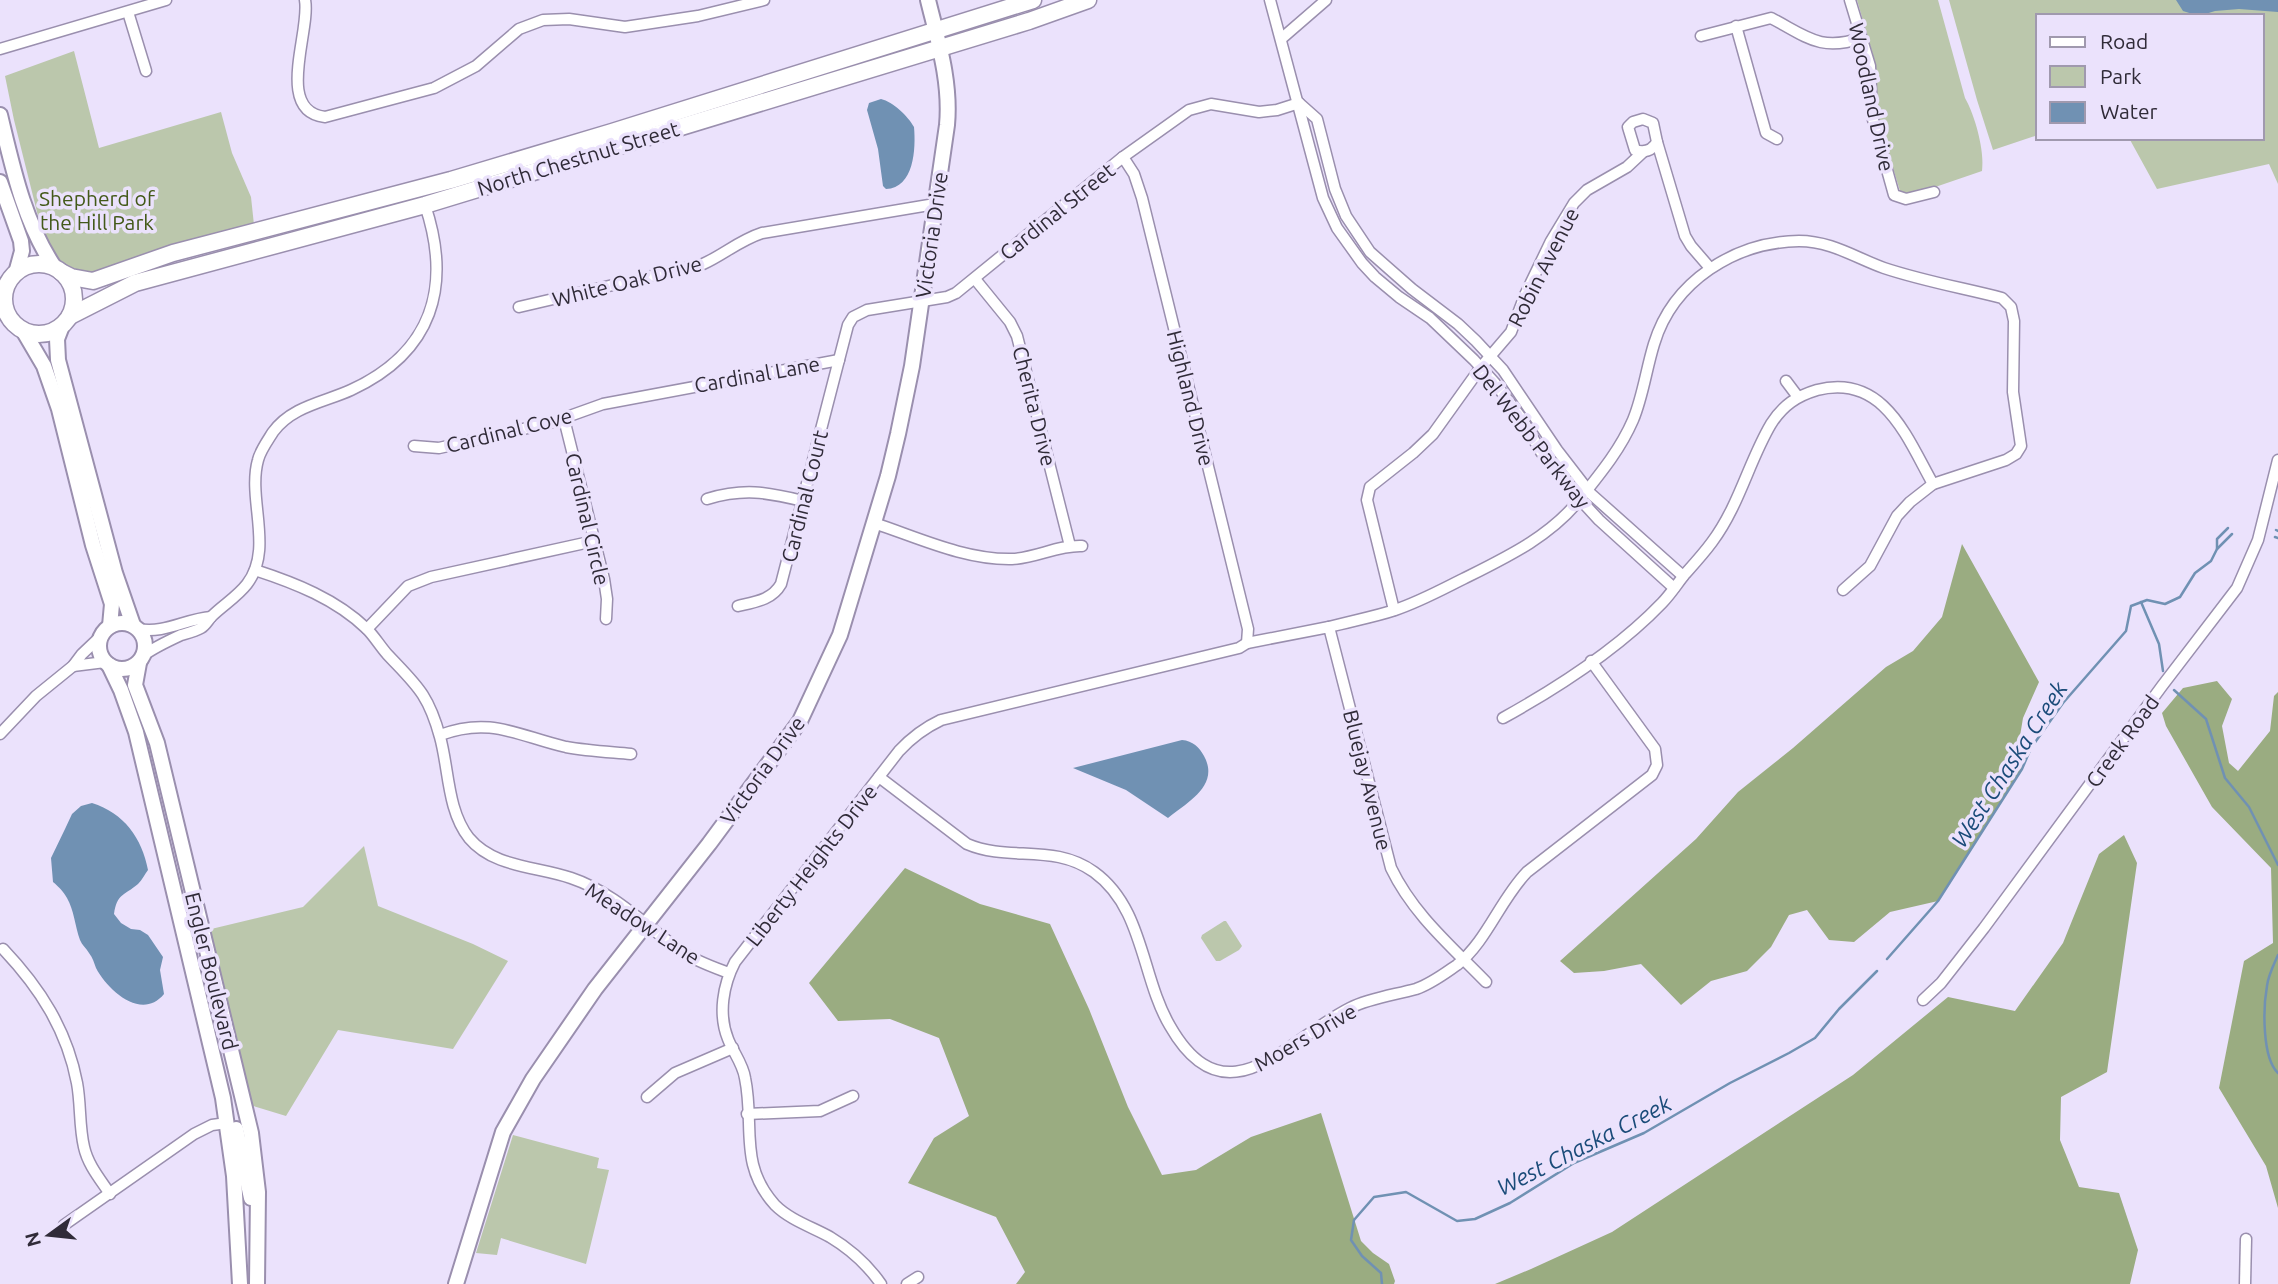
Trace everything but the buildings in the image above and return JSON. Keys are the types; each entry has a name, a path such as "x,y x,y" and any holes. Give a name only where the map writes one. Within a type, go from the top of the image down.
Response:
{"main road":[{"name":"Victoria Drive","path":"456,1284 503,1132 533,1079 595,989 800,721 840,635 898,434 912,366 935,204 949,102 928,0"},
{"name":"North Chestnut Street","path":"66,321 135,283 425,205 938,40 1033,0"},
{"name":"North Chestnut Street","path":"58,270 71,277 93,281 173,253 451,180 938,40 1029,21 1087,0"},
{"path":"0,115 32,228 73,289 74,303 57,338 58,360 102,528 136,627 145,639 141,659 124,670 107,664 99,646 112,604 90,534 59,409 44,366 6,312 4,298 9,279 22,251 0,182"},
{"path":"9,279 35,264 58,270"},
{"path":"13,325 44,334 66,321"},
{"path":"106,630 122,623 136,627"},
{"name":"Engler Boulevard","path":"141,659 135,685 156,743 251,1133 258,1192 257,1284"},
{"name":"Engler Boulevard","path":"107,664 121,690 136,733 214,1058 234,1176 240,1284"},
{"path":"227,1123 235,1127 249,1194 258,1220"}],"street":[{"path":"0,49 166,0"},
{"path":"305,0 297,82 302,103 309,112 325,117 434,88 476,66 519,29 542,20 569,19 625,27 698,16 764,0"},
{"name":"Del Webb Parkway","path":"1270,0 1323,198 1337,228 1351,249 1375,278 1430,318 1481,367 1522,419 1552,467 1599,520 1674,588"},
{"path":"1281,39 1326,0"},
{"name":"Woodland Drive","path":"1850,0 1870,66 1872,116 1894,195 1906,199 1934,192"},
{"path":"128,12 146,71"},
{"path":"1701,36 1771,18 1822,43 1843,44 1861,38"},
{"path":"1736,26 1766,133 1777,139"},
{"name":"Del Webb Parkway","path":"1299,103 1317,119 1335,189 1346,216 1370,252 1458,324 1491,357 1587,489 1683,576"},
{"name":"Cardinal Street","path":"921,301 947,297 975,279 1123,157 1189,110 1211,104 1259,112 1299,103"},
{"path":"1657,142 1651,150 1634,150 1628,127 1643,119 1653,122 1685,236 1710,268"},
{"name":"Robin Avenue","path":"1394,610 1367,500 1370,486 1433,434 1481,367 1511,332 1551,241 1574,203 1587,190 1627,167 1643,152"},
{"name":"Highland Drive","path":"1123,157 1134,174 1142,198 1248,629 1247,643"},
{"name":"White Oak Drive","path":"519,307 703,264 746,239 762,233 935,204"},
{"path":"141,659 163,643 203,627 248,583 255,570 259,548 255,489 258,458 274,431 305,407 351,390 370,379 400,358 415,340 425,323 435,295 437,275 433,230 425,205"},
{"path":"1247,643 1329,627 1394,610 1515,553 1558,522 1613,457 1632,422 1648,373 1653,345 1682,295 1710,268 1733,255 1756,247 1807,242 1835,248 1886,269 1924,280 2002,298 2007,301 2014,321 2013,392 2021,446 2016,454 2006,460 1933,484 1910,502 1897,516 1870,566 1843,590"},
{"name":"Cherita Drive","path":"975,279 1010,322 1017,336 1070,546"},
{"name":"Cardinal Lane","path":"603,404 839,360 848,325 857,314 875,308 921,301"},
{"name":"Cardinal Court","path":"738,606 767,598 779,589 784,577 839,360"},
{"path":"1786,381 1798,397"},
{"path":"1503,718 1608,649 1662,603 1713,541 1728,517 1770,426 1782,409 1798,397 1821,389 1842,388 1859,391 1874,398 1901,427 1933,484"},
{"name":"Cardinal Cove","path":"414,446 439,448 564,419 603,404"},
{"name":"Cardinal Circle","path":"564,419 606,590 606,619"},
{"name":"Creek Road","path":"1923,1000 1941,983 1984,928 2237,588 2258,540 2278,460"},
{"path":"707,499 729,492 750,491 803,501"},
{"path":"874,523 965,554 985,558 1015,559 1070,546 1082,546"},
{"path":"367,629 408,586 431,577 594,541"},
{"name":"Meadow Lane","path":"255,570 294,582 329,601 367,629 421,690 432,707 440,735 457,817 479,847 508,863 571,878 590,886 694,959 729,973"},
{"path":"136,627 160,631 198,618 211,617"},
{"name":"Bluejay Avenue","path":"1329,627 1391,868 1422,918 1486,982"},
{"path":"0,734 36,696 73,666 106,630"},
{"name":"Liberty Heights Drive","path":"881,1284 858,1256 778,1207 767,1194 752,1166 745,1077 724,1024 723,997 729,973 735,962 907,742 919,732 941,720 1239,648 1247,643"},
{"name":"Moers Drive","path":"879,777 967,844 999,853 1053,855 1078,863 1101,877 1127,910 1158,1002 1169,1026 1194,1058 1212,1069 1239,1072 1258,1066 1351,1007 1432,982 1464,958 1477,943 1512,889 1527,872 1645,782 1656,769 1655,749 1591,661"},
{"path":"73,666 107,664"},
{"path":"440,735 467,727 498,727 565,747 631,754"},
{"path":"3,949 25,972 43,997 64,1038 78,1085 84,1149 90,1165 110,1194"},
{"path":"647,1097 675,1073 733,1048"},
{"path":"747,1114 820,1111 853,1096"},
{"path":"64,1225 194,1134 212,1125 227,1123"},
{"path":"2245,1284 2246,1239"},
{"path":"907,1284 918,1278"}],"green space":[{"path":"1857,0 1938,0 1965,98 1978,134 1982,171 1909,196 1900,191 1875,109 1873,55"},
{"path":"1949,0 2278,0 2278,184 2269,164 2157,189 2130,140 2264,140 2264,14 2036,14 2036,136 1993,150"},
{"name":"Shepherd of the Hill Park","path":"74,51 99,148 221,112 232,153 251,197 254,225 105,272 78,270 58,258 45,244 5,76"},
{"path":"1962,544 2039,682 2023,718 2019,742 2022,769 1938,901 1890,912 1854,942 1829,940 1807,910 1789,915 1771,947 1747,971 1711,981 1681,1005 1641,964 1574,973 1560,961 1696,839 1738,792 1886,667 1913,651 1942,617"},
{"path":"2217,681 2232,699 2222,726 2229,763 2238,771 2270,731 2274,696 2278,692 2278,1208 2266,1166 2219,1088 2244,961 2273,943 2271,868 2212,807 2166,726 2162,713 2183,688"},
{"path":"2124,835 2137,863 2107,1072 2061,1097 2060,1140 2079,1187 2119,1193 2138,1250 2130,1284 1495,1284 1612,1232 1853,1075 1948,997 2015,1011 2063,943 2099,854"},
{"path":"364,846 378,906 508,961 453,1049 338,1030 286,1116 250,1105 207,930 303,907"},
{"path":"905,868 980,904 1050,924 1089,1009 1128,1107 1162,1175 1196,1170 1251,1137 1321,1113 1361,1241 1389,1264 1394,1284 1016,1284 1025,1272 996,1217 908,1183 934,1138 969,1116 939,1038 890,1019 838,1021 809,983"},
{"path":"1224,921 1242,946 1216,961 1201,938"},
{"path":"513,1135 599,1158 597,1168 609,1170 586,1264 501,1238 497,1255 476,1253"}],"water":[{"path":"2176,0 2278,0 2278,12 2239,9 2193,14 2183,11"},
{"path":"881,99 895,106 908,118 914,127 915,136 908,175 895,187 886,189 883,186 878,149 867,110 869,103"},
{"path":"1182,740 1192,743 1200,750 1208,766 1208,776 1200,792 1168,818 1126,790 1073,768"},
{"path":"92,803 113,813 130,828 145,858 148,870 138,884 119,898 114,914 121,923 148,935 163,957 160,970 164,994 155,1002 146,1005 126,1000 101,977 80,940 67,898 53,882 51,858 72,814 81,806"}],"waterway":[{"name":"West Chaska Creek","path":"2217,549 2217,539 2228,528"},
{"name":"West Chaska Creek","path":"1887,959 1938,901 2022,769 2031,748 2063,703 2126,631 2131,606 2147,600 2165,604 2180,597 2195,573 2211,561 2217,549 2232,534"},
{"path":"2141,602 2159,644 2163,671"},
{"path":"2174,690 2206,719 2225,778 2249,807 2278,865"},
{"path":"2278,955 2268,982 2265,1019 2266,1045 2278,1073"},
{"name":"West Chaska Creek","path":"1382,1284 1381,1273 1362,1256 1351,1240 1354,1220 1374,1197 1406,1192 1457,1221 1475,1219 1510,1203 1574,1163 1644,1133 1815,1038 1877,971"}]}
